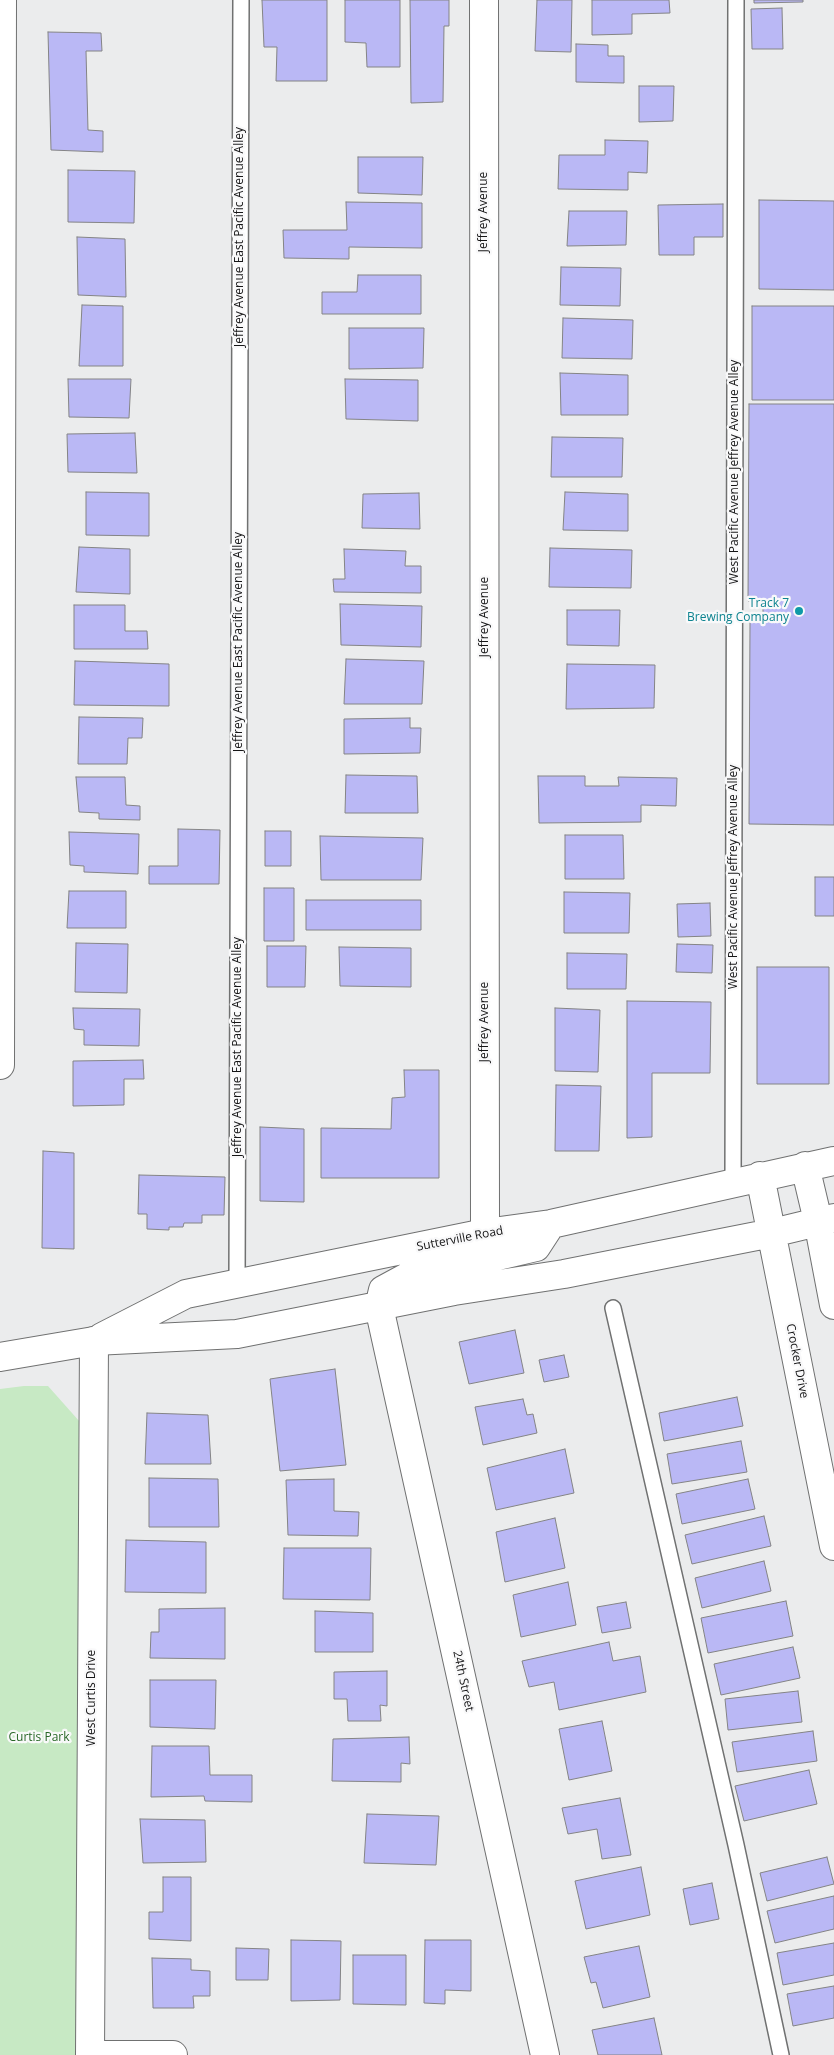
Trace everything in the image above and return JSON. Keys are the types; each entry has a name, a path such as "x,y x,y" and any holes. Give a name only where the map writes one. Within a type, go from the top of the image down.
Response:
{"street":[{"path":"0,1065 2,0"},
{"name":"Jeffrey Avenue","path":"484,0 485,1233"},
{"name":"Sutterville Road","path":"94,1341 186,1294 485,1233 551,1224 834,1161"},
{"path":"805,1166 826,1220 834,1305"},
{"name":"Crocker Drive","path":"760,1176 834,1546"},
{"name":"Sutterville Road","path":"0,1357 94,1341 237,1334 454,1291 564,1274 772,1233 826,1220"},
{"path":"379,1307 383,1290 407,1277 536,1247 551,1224"},
{"name":"24th Street","path":"379,1307 545,2055"},
{"name":"West Curtis Drive","path":"90,2055 94,1341"},
{"path":"90,2055 174,2055"}],"lane":[{"name":"Jeffrey Avenue East Pacific Avenue Alley","path":"237,1284 241,0"},
{"name":"West Pacific Avenue Jeffrey Avenue Alley","path":"733,1183 736,0"},
{"path":"613,1308 736,1845 781,2055"}],"green space":[{"name":"Curtis Park","path":"48,1386 80,1422 77,2055 0,2055 0,1389"}],"building":[{"path":"262,0 327,0 327,81 276,81 277,47 264,47"},
{"path":"345,0 400,0 400,67 367,67 366,43 345,42"},
{"path":"410,0 449,0 449,26 444,26 443,102 411,103"},
{"path":"537,0 572,0 571,52 535,51"},
{"path":"592,0 669,0 670,13 632,14 632,34 592,35"},
{"path":"754,0 803,0 803,2 754,3"},
{"path":"782,8 783,49 752,49 751,9"},
{"path":"48,32 101,33 102,51 86,51 88,130 103,131 103,152 51,150"},
{"path":"576,44 608,45 608,56 624,56 624,83 576,82"},
{"path":"639,86 674,86 673,121 639,122"},
{"path":"605,140 648,141 647,173 628,172 628,190 558,189 559,155 605,155"},
{"path":"358,157 423,157 422,195 358,193"},
{"path":"68,170 135,171 134,223 68,222"},
{"path":"759,200 834,201 834,290 759,289"},
{"path":"346,202 422,203 422,248 349,247 349,259 284,258 283,230 347,230"},
{"path":"723,204 723,237 694,237 694,255 659,255 658,205"},
{"path":"569,211 627,211 626,245 567,246"},
{"path":"77,237 125,239 126,297 78,295"},
{"path":"561,267 621,268 620,306 560,305"},
{"path":"358,275 421,275 421,314 322,314 322,292 357,292"},
{"path":"82,305 123,306 123,366 79,366"},
{"path":"752,306 834,306 834,400 752,400"},
{"path":"563,318 633,320 632,359 562,358"},
{"path":"349,328 424,328 423,368 349,369"},
{"path":"560,373 628,375 628,415 561,415"},
{"path":"68,379 131,379 129,418 69,417"},
{"path":"345,379 418,380 418,421 346,419"},
{"name":"Track 7 Brewing Company","path":"749,404 834,404 834,825 749,824 750,622 763,622 763,601 748,601"},
{"path":"135,433 137,473 68,472 67,434"},
{"path":"552,437 623,438 622,477 551,477"},
{"path":"86,492 149,493 149,536 86,535"},
{"path":"565,492 628,494 628,531 563,530"},
{"path":"419,493 420,529 362,528 363,494"},
{"path":"79,547 130,549 130,594 76,592"},
{"path":"550,548 632,550 631,588 549,587"},
{"path":"344,549 406,551 405,566 421,566 421,593 334,592 333,579 345,579"},
{"path":"340,604 422,606 421,647 341,645"},
{"path":"74,605 125,605 125,631 147,631 148,649 74,649"},
{"path":"567,610 620,610 619,646 567,645"},
{"path":"346,659 424,661 422,704 344,704"},
{"path":"75,661 169,664 169,706 74,705"},
{"path":"567,664 655,665 654,708 566,709"},
{"path":"79,717 143,718 142,738 128,738 127,764 78,764"},
{"path":"410,718 410,728 421,728 420,753 344,754 344,719"},
{"path":"346,775 417,776 418,813 345,813"},
{"path":"538,776 585,776 585,786 619,786 618,777 677,778 676,806 641,805 641,822 539,823"},
{"path":"76,777 125,777 126,805 140,806 140,820 99,819 99,813 79,812"},
{"path":"178,829 220,830 219,884 149,884 149,866 178,866"},
{"path":"265,831 291,831 291,866 265,866"},
{"path":"69,832 139,834 138,874 84,872 84,866 70,865"},
{"path":"565,835 623,835 624,879 565,879"},
{"path":"320,836 423,838 421,880 321,880"},
{"path":"815,877 834,877 834,916 815,916"},
{"path":"264,888 294,888 294,941 264,941"},
{"path":"69,891 126,891 126,928 67,928"},
{"path":"564,892 630,893 629,933 564,933"},
{"path":"306,900 421,900 421,930 306,930"},
{"path":"710,903 711,936 678,937 677,904"},
{"path":"76,943 128,944 127,993 75,992"},
{"path":"677,944 713,945 712,973 676,972"},
{"path":"267,946 306,946 305,987 267,987"},
{"path":"339,947 411,948 411,987 340,986"},
{"path":"567,953 627,954 626,989 567,989"},
{"path":"757,967 829,967 829,1084 757,1084"},
{"path":"627,1001 711,1002 710,1073 652,1073 652,1137 627,1138"},
{"path":"73,1008 140,1009 139,1046 84,1045 84,1030 74,1029"},
{"path":"555,1008 600,1010 598,1072 555,1071"},
{"path":"143,1060 144,1079 124,1079 124,1105 73,1106 73,1061"},
{"path":"404,1070 439,1070 439,1178 321,1178 321,1128 391,1129 392,1098 405,1097"},
{"path":"556,1085 601,1086 599,1151 555,1151"},
{"path":"260,1127 304,1129 304,1202 260,1201"},
{"path":"43,1151 74,1153 74,1249 42,1248"},
{"path":"139,1175 225,1177 224,1215 202,1215 202,1223 184,1223 183,1227 169,1227 169,1230 147,1229 147,1214 138,1214"},
{"path":"515,1330 524,1373 469,1384 459,1342"},
{"path":"564,1355 569,1377 544,1382 539,1360"},
{"path":"335,1369 346,1465 280,1471 270,1379"},
{"path":"737,1397 743,1426 664,1441 659,1413"},
{"path":"523,1399 527,1415 533,1414 537,1433 483,1445 475,1407"},
{"path":"147,1413 208,1415 211,1464 145,1464"},
{"path":"741,1441 747,1472 672,1484 667,1454"},
{"path":"565,1449 574,1493 496,1510 487,1468"},
{"path":"149,1478 218,1479 219,1527 149,1527"},
{"path":"334,1479 334,1511 359,1512 358,1536 288,1535 286,1480"},
{"path":"748,1479 755,1509 682,1524 676,1494"},
{"path":"764,1516 771,1546 692,1564 685,1535"},
{"path":"555,1518 565,1568 505,1582 496,1532"},
{"path":"126,1540 206,1542 206,1593 125,1592"},
{"path":"284,1548 371,1548 370,1600 283,1599"},
{"path":"764,1561 771,1591 702,1608 695,1578"},
{"path":"568,1582 576,1625 521,1637 513,1595"},
{"path":"786,1601 793,1636 708,1653 701,1618"},
{"path":"626,1602 631,1628 602,1633 597,1607"},
{"path":"225,1608 225,1659 150,1658 151,1632 159,1632 159,1609"},
{"path":"315,1611 373,1613 373,1652 315,1652"},
{"path":"609,1642 613,1661 640,1656 646,1692 559,1710 554,1682 529,1687 522,1661"},
{"path":"793,1647 800,1678 721,1695 714,1664"},
{"path":"387,1671 387,1706 380,1705 381,1721 348,1721 347,1699 334,1699 334,1672"},
{"path":"150,1680 216,1680 215,1729 150,1727"},
{"path":"798,1691 802,1722 728,1730 725,1699"},
{"path":"602,1721 612,1771 569,1780 559,1729"},
{"path":"813,1731 817,1761 737,1772 732,1742"},
{"path":"409,1737 410,1764 401,1763 401,1782 332,1781 333,1739"},
{"path":"152,1746 209,1746 210,1775 252,1775 252,1802 205,1801 204,1796 151,1797"},
{"path":"809,1770 817,1804 744,1821 735,1786"},
{"path":"620,1798 631,1855 602,1859 597,1829 568,1834 562,1808"},
{"path":"367,1814 439,1816 436,1865 364,1863"},
{"path":"140,1819 205,1820 206,1862 143,1863"},
{"path":"827,1857 834,1884 767,1901 760,1873"},
{"path":"641,1867 650,1915 586,1929 575,1881"},
{"path":"163,1877 191,1877 191,1941 149,1939 149,1912 163,1912"},
{"path":"712,1883 719,1919 690,1925 683,1889"},
{"path":"834,1896 834,1929 775,1943 767,1911"},
{"path":"291,1940 341,1941 340,2000 291,2001"},
{"path":"425,1940 471,1940 471,1991 445,1990 445,2004 424,2003"},
{"path":"834,1943 834,1975 783,1985 777,1953"},
{"path":"639,1946 650,1997 603,2008 596,1982 591,1983 584,1957"},
{"path":"236,1948 269,1949 268,1980 236,1980"},
{"path":"353,1955 406,1955 406,2005 353,2004"},
{"path":"152,1958 191,1959 191,1970 210,1971 210,1996 193,1996 194,2008 153,2008"},
{"path":"834,1986 834,2018 793,2026 787,1994"},
{"path":"654,2018 662,2055 598,2055 592,2030"}],"place":[{"name":"Track 7 Brewing Company","path":"799,611"}]}
